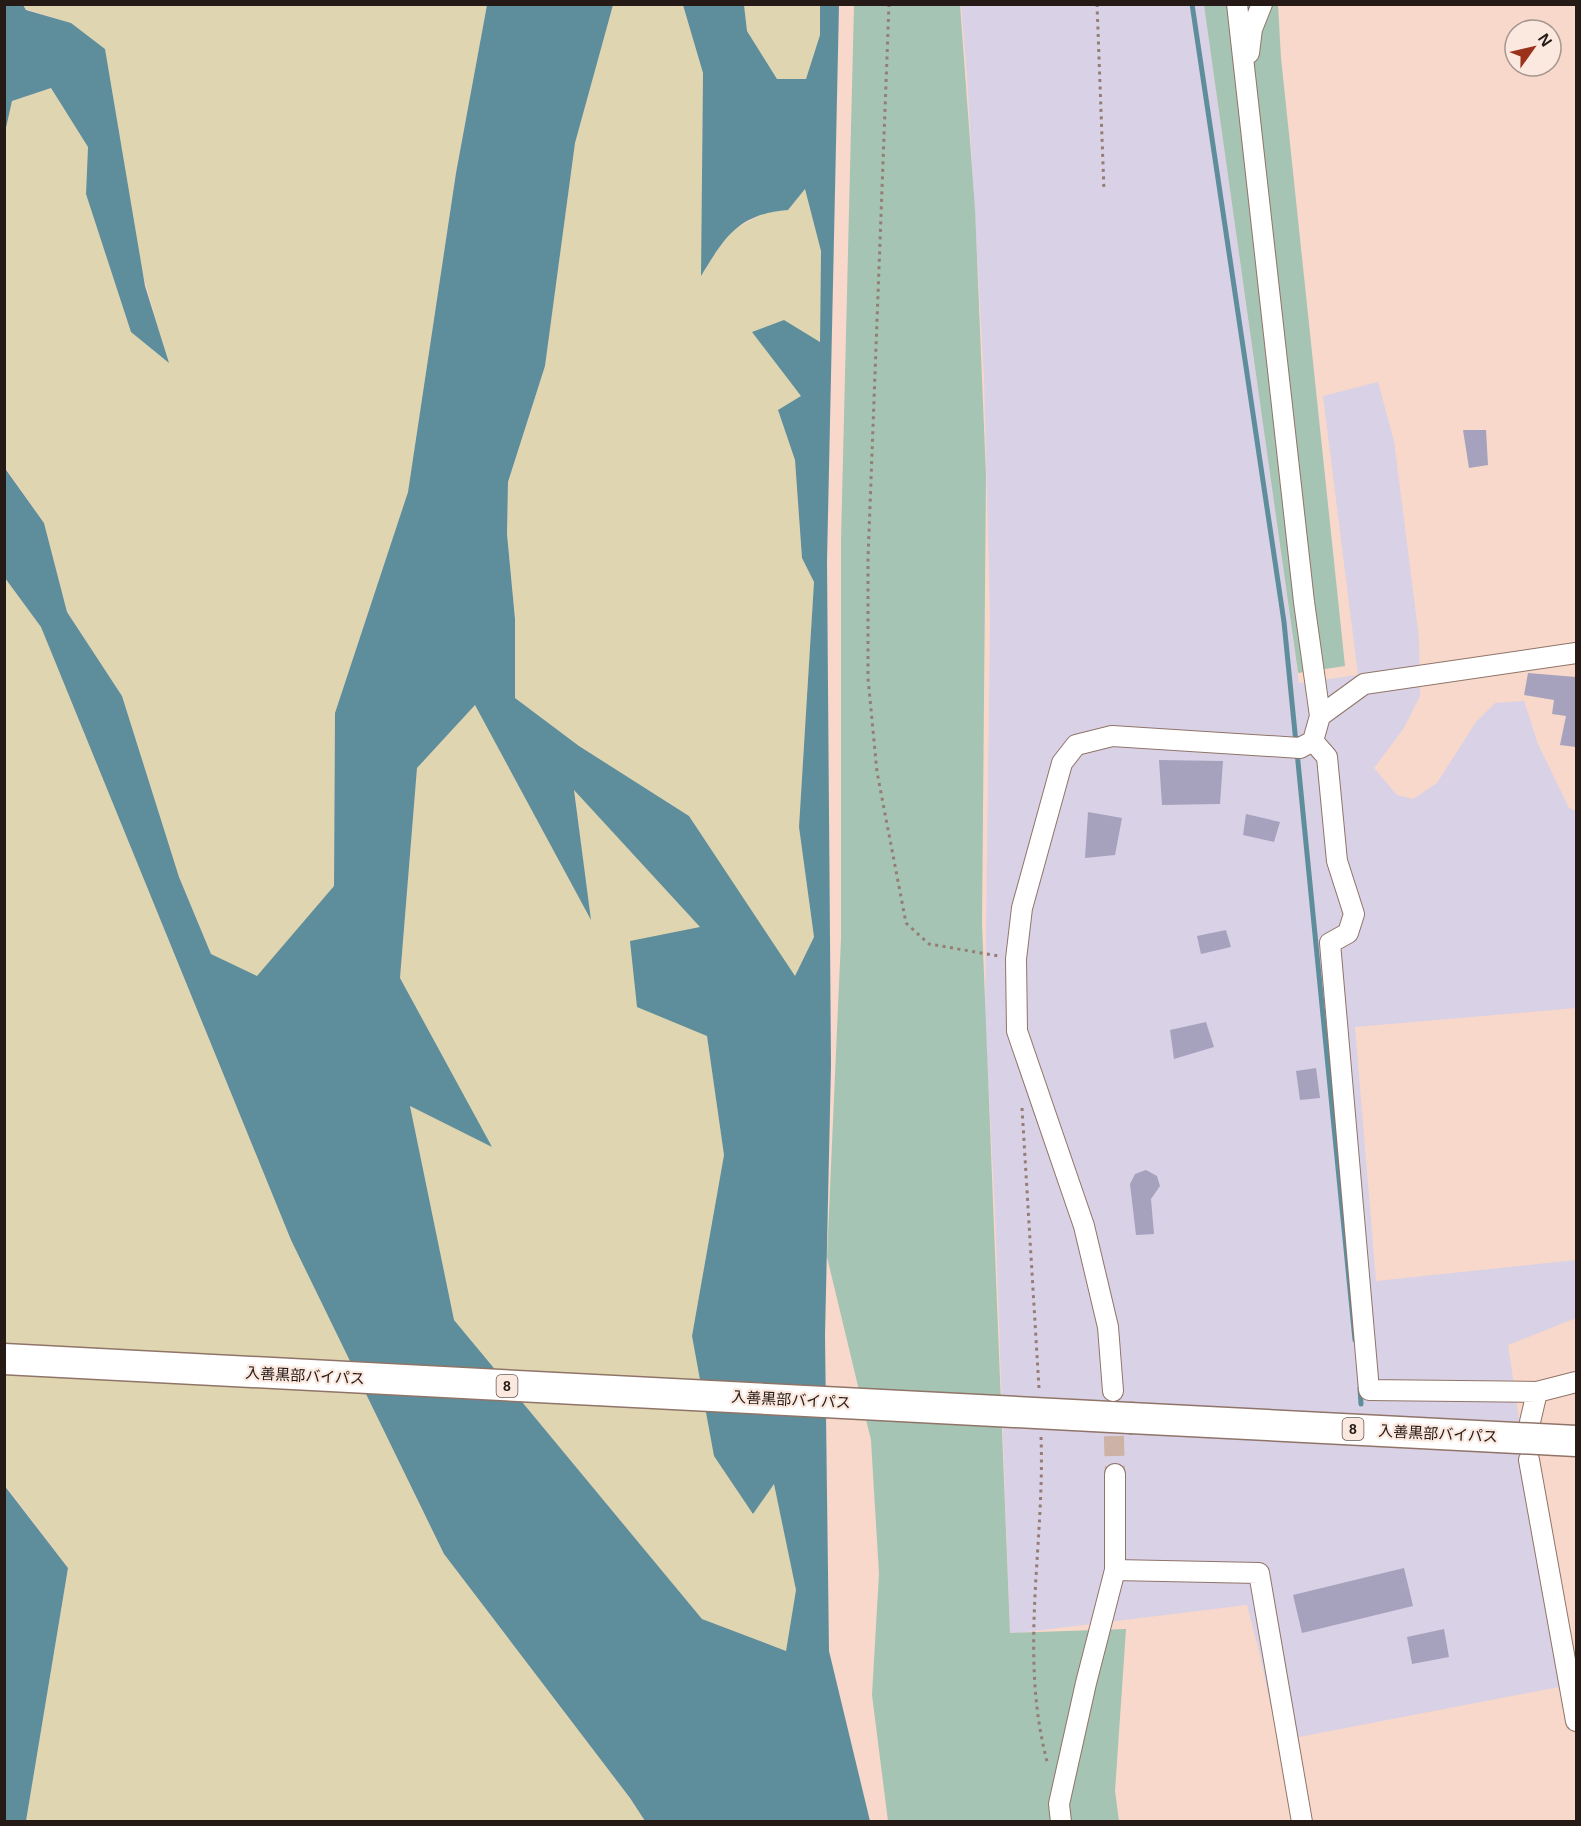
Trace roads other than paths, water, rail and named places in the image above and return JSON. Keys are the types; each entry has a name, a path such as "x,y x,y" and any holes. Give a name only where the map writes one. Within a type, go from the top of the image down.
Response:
{"highway":[{"name":"入善黒部バイパス","path":"4,1359 1576,1442"}],"street":[{"path":"1113,1391 1108,1327 1084,1226 1017,1031 1016,959 1022,909 1062,763 1076,745 1112,736 1300,748 1313,741 1320,716 1304,602 1237,4"},
{"path":"1245,76 1252,29 1262,4"},
{"path":"1320,716 1364,684 1576,653"},
{"path":"1313,741 1327,757 1337,861 1354,914 1348,933 1330,943 1369,1390 1537,1392 1576,1382"},
{"path":"1530,1422 1537,1392"},
{"path":"1529,1460 1568,1632 1576,1721"},
{"path":"1061,1821 1059,1804 1086,1683 1115,1570 1115,1474"},
{"path":"1115,1570 1259,1573 1302,1821"}],"water":[{"path":"5,4 23,5 26,10 71,23 105,49 145,286 169,363 131,332 86,194 88,147 51,88 12,101 5,132"},
{"path":"487,5 613,5 575,143 545,366 508,482 507,534 515,619 515,698 579,746 689,816 795,976 814,937 799,827 814,582 802,558 795,460 778,410 801,396 752,332 784,320 820,342 821,251 805,189 788,210 757,217 745,222 735,230 726,239 701,276 703,73 683,5 744,5 747,31 777,79 806,79 820,35 820,5 839,5 827,561 831,1065 825,1336 829,1651 870,1821 645,1821 630,1798 444,1554 291,1240 41,627 5,578 4,467 44,523 67,612 122,696 179,877 211,954 257,976 334,886 335,713 408,492 456,173","holes":["475,705 591,920 574,790 700,927 630,941 637,1007 707,1036 724,1155 692,1336 714,1456 753,1514 774,1484 796,1590 786,1651 702,1619 454,1320 410,1106 492,1147 400,978 417,768"]},
{"path":"4,1485 68,1568 26,1821 5,1821"}],"waterway":[{"path":"1192,4 1284,622 1296,743"},
{"path":"1297,752 1355,1340"},
{"path":"1360,1388 1361,1404"}],"tunnel":[{"path":"1113,1406 1115,1474"}]}
